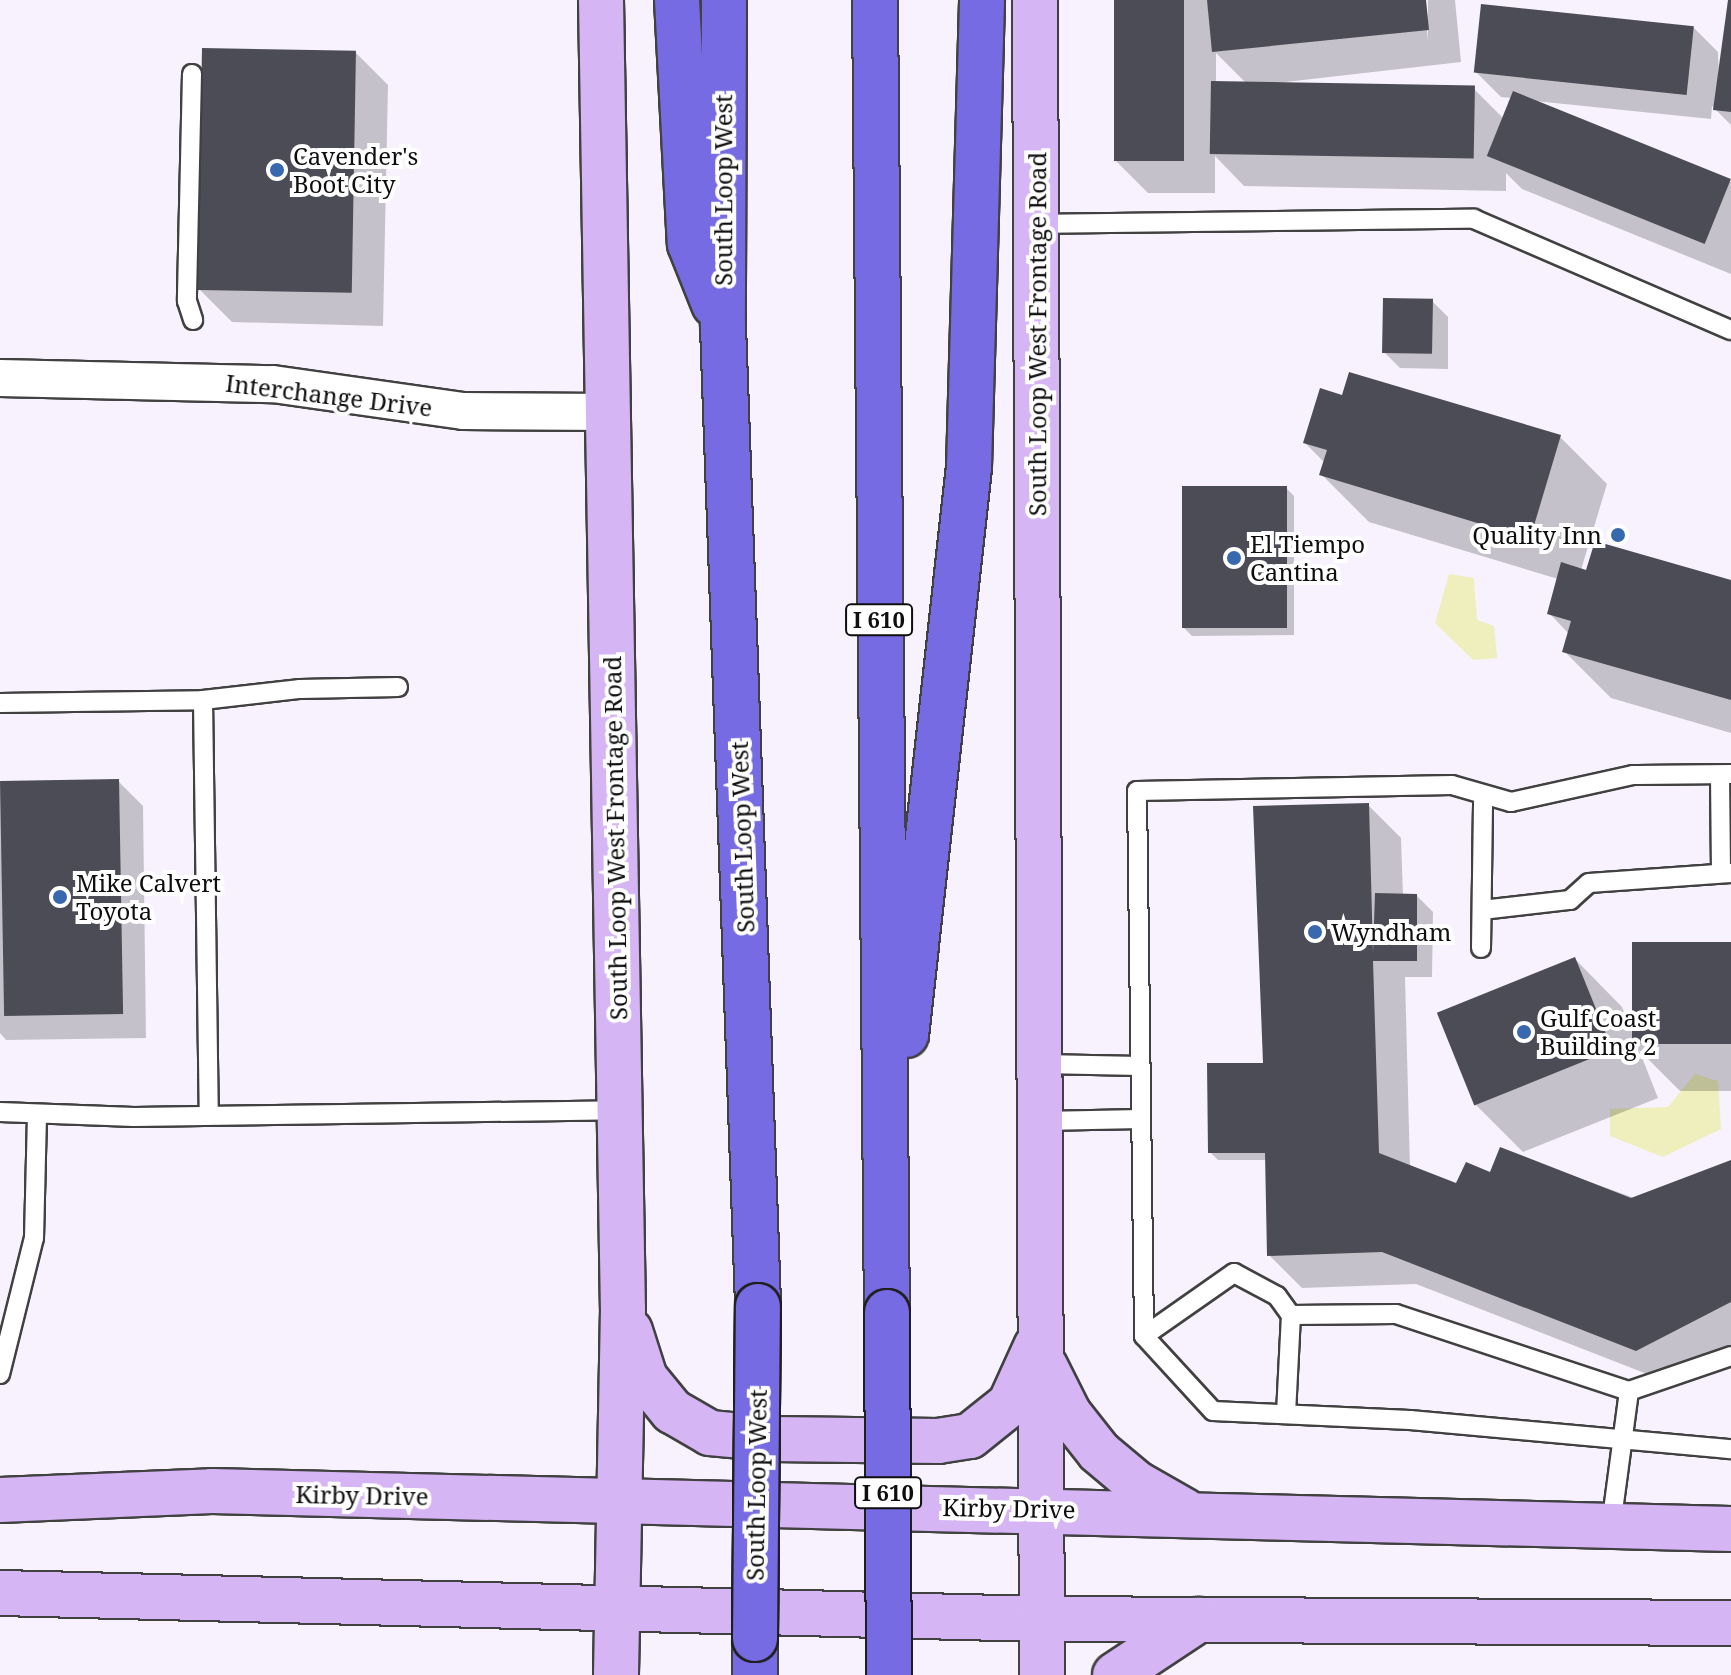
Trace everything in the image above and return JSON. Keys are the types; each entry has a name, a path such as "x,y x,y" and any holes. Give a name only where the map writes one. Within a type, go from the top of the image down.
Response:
{"highway":[{"path":"677,0 690,244 723,326"},
{"name":"South Loop West","path":"724,0 723,326 758,1306 755,1675"},
{"name":"I 610","path":"875,0 889,1675"},
{"path":"883,1240 969,467 982,0"}],"main road":[{"name":"South Loop West Frontage Road","path":"601,0 623,1309 616,1675"},
{"name":"South Loop West Frontage Road","path":"1035,0 1042,1064 1042,1675"},
{"path":"623,1309 645,1378 672,1411 710,1433 772,1439 938,1441 970,1436 1010,1404 1042,1347"},
{"path":"1042,1347 1069,1414 1099,1452 1136,1483 1188,1513"},
{"name":"Kirby Drive","path":"0,1500 212,1491 1042,1509 1731,1529"},
{"path":"0,1593 617,1605 1042,1619 1731,1623"},
{"path":"1115,1675 1198,1620"}],"street":[{"name":"Interchange Drive","path":"0,378 273,384 463,411 610,412"}],"lane":[{"path":"192,74 187,301 193,320"},
{"path":"1036,224 1474,219 1731,330"},
{"path":"0,703 203,700 300,689 398,687"},
{"path":"203,700 209,1114"},
{"path":"1482,910 1570,900 1589,883 1726,873 1726,774 1633,775 1511,802 1483,797 1452,785 1137,791 1144,1336 1213,1411 1410,1420 1622,1443 1731,1449"},
{"path":"1481,948 1483,797"},
{"path":"1042,1064 1140,1066"},
{"path":"0,1112 209,1114 619,1110"},
{"path":"0,1374 5,1343 34,1238 37,1114"},
{"path":"1042,1121 1141,1119"},
{"path":"1144,1336 1234,1273 1277,1296 1291,1315 1286,1414"},
{"path":"1291,1315 1396,1314 1629,1391 1731,1356"},
{"path":"1611,1526 1629,1391"}],"shaded area":[{"path":"1449,574 1474,578 1477,620 1494,626 1497,658 1473,660 1435,623"},
{"path":"1695,1074 1718,1081 1721,1129 1663,1157 1610,1136 1610,1109 1668,1107"}],"building":[{"path":"1114,0 1184,0 1184,161 1114,161"},
{"path":"1207,0 1426,0 1429,30 1212,52"},
{"path":"1728,0 1731,0 1731,112 1713,110"},
{"path":"1481,4 1694,26 1687,95 1474,73"},
{"name":"Cavender's Boot City","path":"202,48 356,51 352,293 198,290"},
{"path":"1211,81 1475,86 1474,159 1210,154"},
{"path":"1513,91 1731,179 1705,244 1487,156"},
{"path":"1383,298 1433,299 1432,354 1382,353"},
{"path":"1349,372 1561,435 1530,539 1319,475 1327,450 1303,443 1320,388 1342,395"},
{"name":"El Tiempo Cantina","path":"1182,486 1287,486 1287,628 1182,628"},
{"path":"1595,541 1731,580 1731,700 1562,652 1571,621 1547,614 1561,562 1586,570"},
{"name":"Mike Calvert Toyota","path":"119,779 123,1014 4,1016 0,781"},
{"path":"1369,803 1373,953 1375,893 1417,894 1417,961 1373,961 1379,1153 1456,1183 1466,1162 1490,1172 1500,1147 1631,1198 1731,1160 1731,1302 1636,1351 1382,1252 1267,1256 1265,1153 1208,1153 1207,1063 1263,1063 1253,806"},
{"path":"1632,942 1731,942 1731,1044 1632,1044"},
{"name":"Gulf Coast Building 2","path":"1575,957 1612,1050 1474,1106 1437,1013"}],"place":[{"name":"Cavender's Boot City","path":"277,170"},
{"name":"Quality Inn","path":"1618,535"},
{"name":"El Tiempo Cantina","path":"1234,558"},
{"name":"Mike Calvert Toyota","path":"60,897"},
{"name":"Wyndham","path":"1315,932"},
{"name":"Gulf Coast Building 2","path":"1524,1032"}]}
